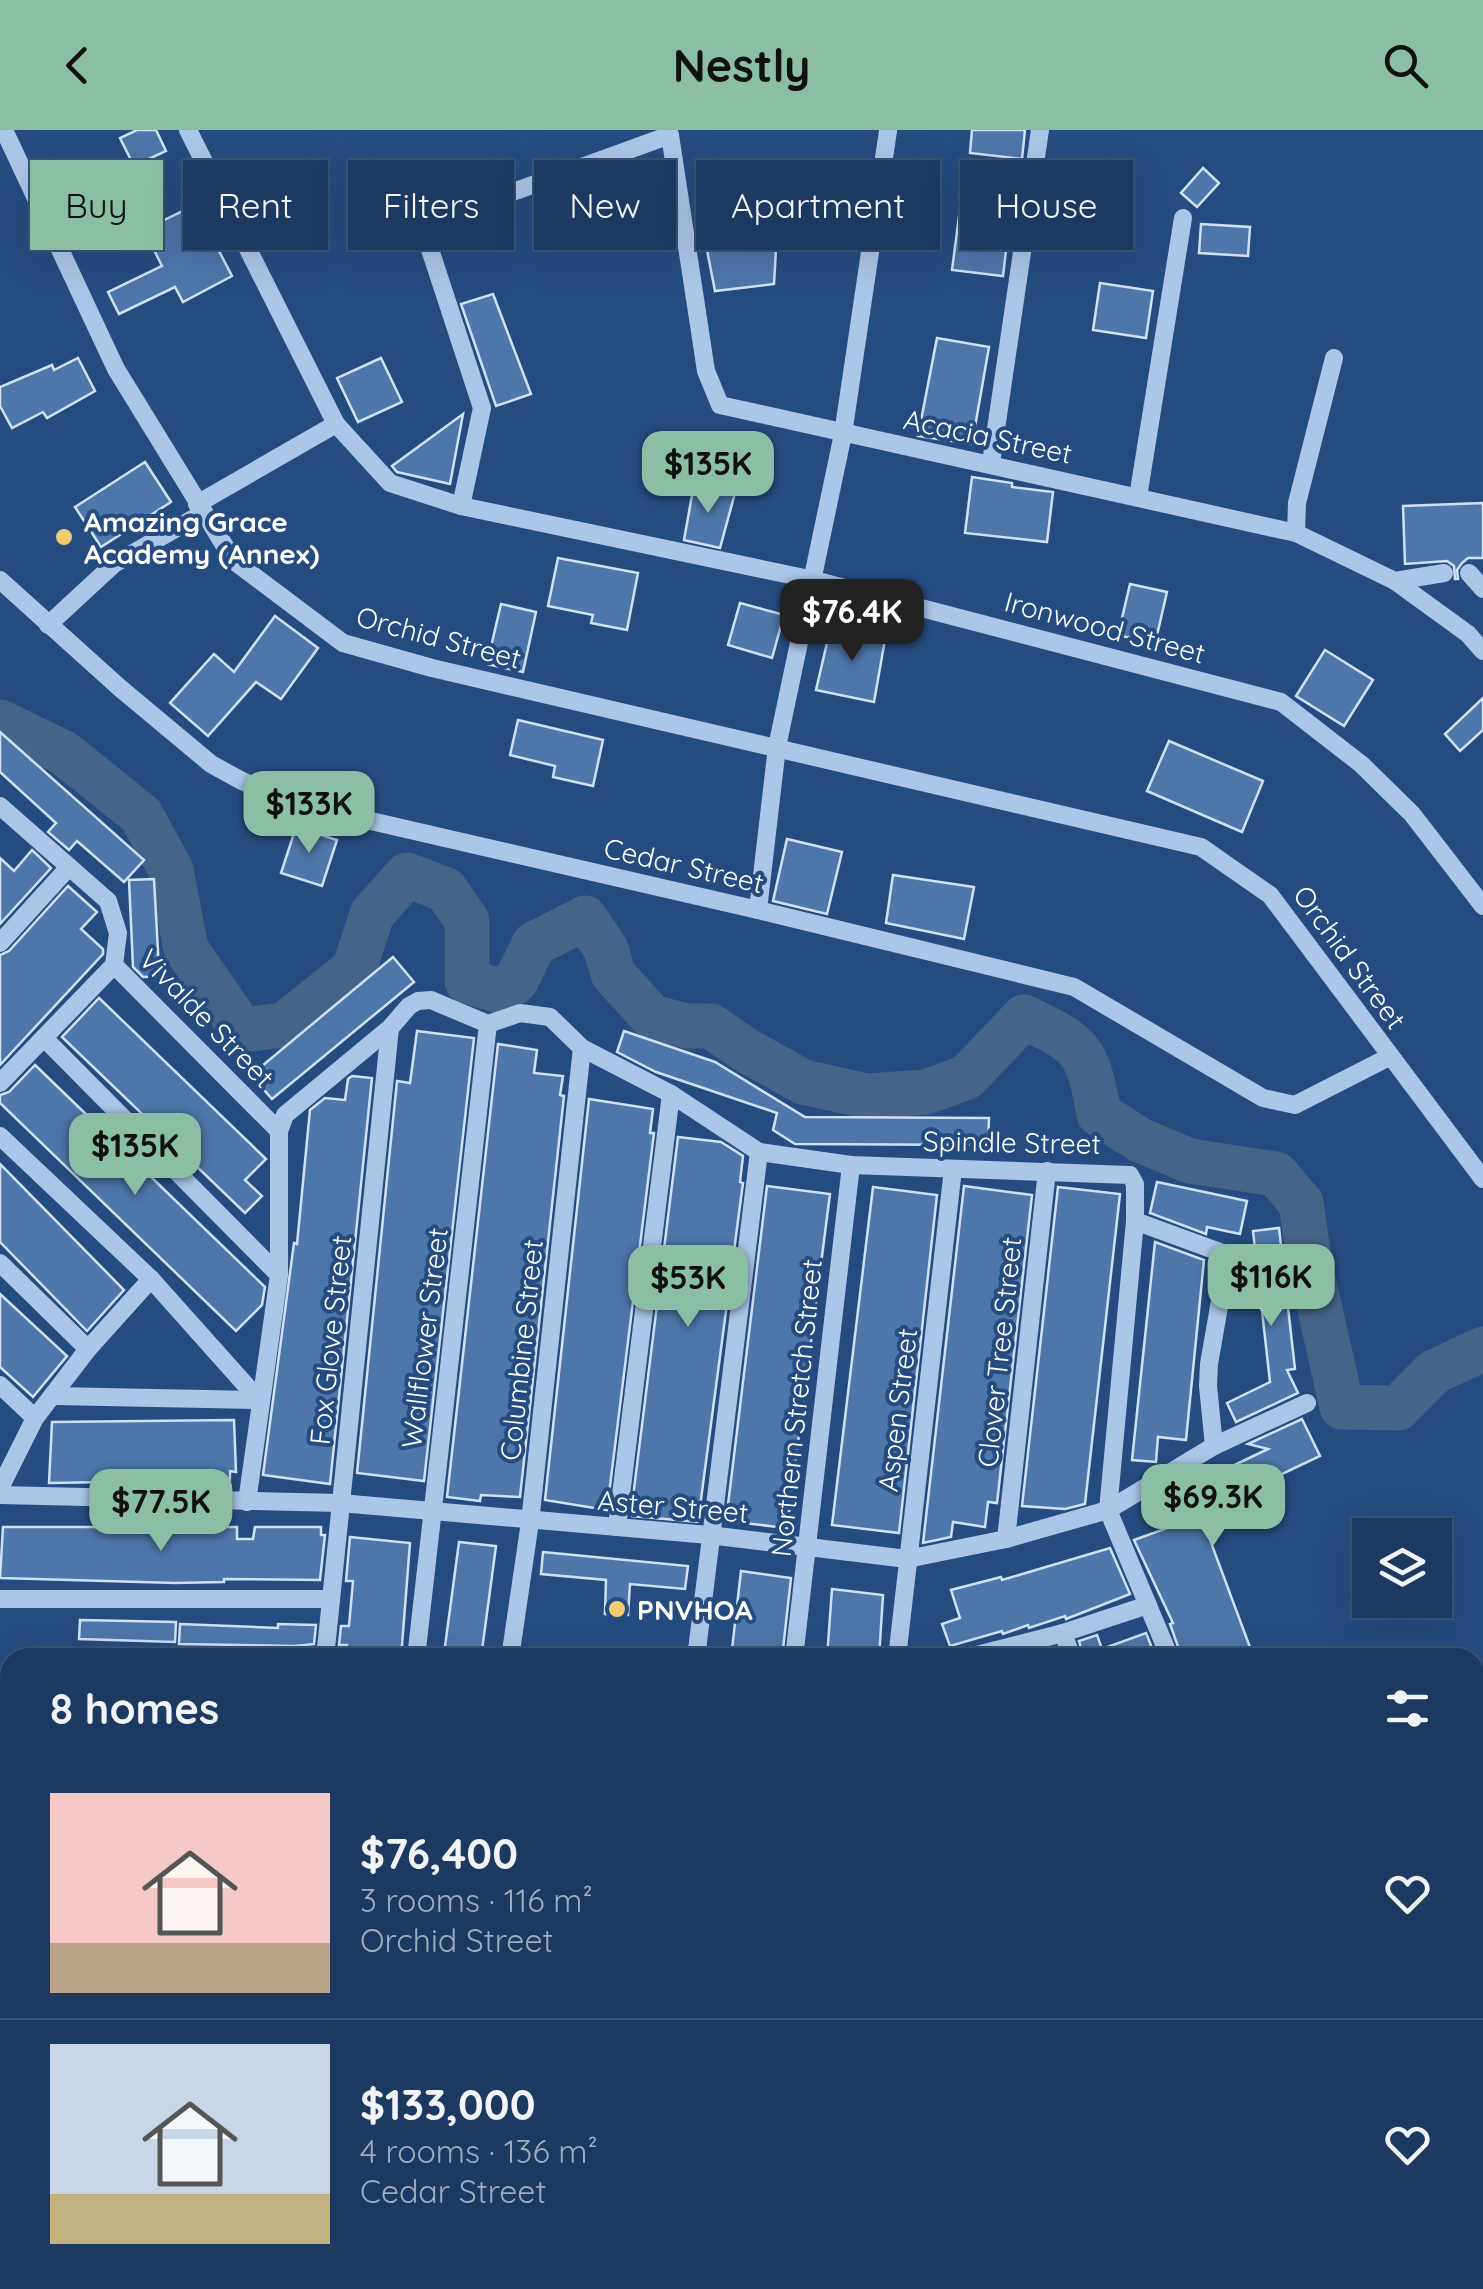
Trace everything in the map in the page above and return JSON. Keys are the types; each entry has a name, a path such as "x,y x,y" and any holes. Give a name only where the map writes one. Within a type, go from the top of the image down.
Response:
{"street":[{"name":"Orchid Street","path":"4,130 116,369 200,509 234,560 344,642 432,668 1202,847 1270,895 1389,1057 1481,1173"},
{"name":"Ironwood Street","path":"188,130 336,424 390,483 460,506 814,580 1281,702 1361,764 1412,814 1483,906"},
{"path":"758,910 777,747 843,434 888,130"},
{"path":"991,463 1040,130"},
{"name":"Acacia Street","path":"460,506 482,408 422,224 670,135 706,370 720,405 1296,533 1395,581 1468,634 1483,651"},
{"path":"1138,496 1183,218"},
{"path":"1296,533 1298,503 1334,358"},
{"path":"48,625 114,564 336,424"},
{"path":"1469,573 1483,589"},
{"path":"1395,581 1444,574"},
{"name":"Cedar Street","path":"0,580 211,764 242,782 306,806 1074,987 1263,1098 1295,1105 1389,1057"},
{"name":"Vivalde Street","path":"0,807 108,901 118,933 114,965 279,1131"},
{"path":"0,943 69,867"},
{"path":"0,1083 114,965"},
{"path":"247,1502 278,1275 279,1131 285,1115 390,1028 409,1006 431,1000 488,1024"},
{"name":"Spindle Street","path":"488,1024 520,1013 550,1017 582,1048 671,1094 759,1152 851,1165 1130,1175 1135,1184 1135,1221"},
{"name":"Wallflower Street","path":"417,1648 488,1024"},
{"name":"Fox Glove Street","path":"326,1648 390,1028"},
{"path":"44,1038 278,1275"},
{"name":"Columbine Street","path":"511,1648 530,1522 582,1048"},
{"path":"617,1528 671,1094"},
{"path":"0,1136 151,1279 259,1400"},
{"path":"697,1648 759,1152"},
{"name":"Northern Stretch Street","path":"795,1648 851,1165"},
{"name":"Aspen Street","path":"898,1648 952,1169"},
{"name":"Clover Tree Street","path":"1006,1539 1047,1171"},
{"path":"1166,1648 1108,1510 1135,1221 1228,1255 1209,1364 1214,1446"},
{"path":"0,1264 88,1349"},
{"path":"0,1492 35,1418 88,1349 151,1279"},
{"path":"0,1385 35,1418"},
{"path":"54,1396 259,1400"},
{"name":"Aster Street","path":"0,1492 340,1503 710,1535 907,1560 1006,1539 1108,1510 1214,1446 1307,1403"},
{"path":"0,1599 331,1600"},
{"path":"1006,1648 1063,1634 1148,1605"},
{"path":"1063,1634 1068,1648"}],"building":[{"path":"137,130 156,130 166,151 147,160 131,160 120,138"},
{"path":"972,130 1025,130 1022,159 970,153"},
{"path":"1203,168 1219,183 1197,207 1181,193"},
{"path":"960,208 960,250 1006,250 1003,276 952,270"},
{"path":"183,211 183,250 218,250 232,276 183,302 175,287 119,314 108,292 162,266 154,250 163,250 163,221"},
{"path":"1201,224 1250,227 1248,256 1199,253"},
{"path":"707,250 776,250 774,284 715,291"},
{"path":"1100,283 1153,291 1146,338 1093,330"},
{"path":"493,294 531,394 496,406 461,304"},
{"path":"937,338 989,347 972,444 918,436"},
{"path":"78,358 95,391 47,418 43,412 12,428 0,406 0,387"},
{"path":"381,358 402,402 358,422 337,378"},
{"path":"463,414 450,484 397,472 392,466"},
{"path":"145,462 171,502 101,547 75,507"},
{"path":"972,477 1053,492 1047,542 965,533"},
{"path":"694,484 735,493 720,548 684,540"},
{"path":"1483,503 1483,558 1468,558 1462,563 1457,570 1458,579 1454,566 1447,561 1405,564 1403,506"},
{"path":"558,558 638,573 627,630 591,623 593,615 548,606"},
{"path":"1130,584 1167,592 1155,644 1118,635"},
{"path":"740,603 784,615 772,658 728,645"},
{"path":"501,604 536,612 523,672 487,664"},
{"path":"275,616 318,648 281,699 256,682 208,736 170,703 214,654 234,672"},
{"path":"830,630 886,634 874,702 816,690"},
{"path":"1325,650 1373,680 1344,726 1296,696"},
{"path":"1483,698 1483,730 1460,751 1445,734"},
{"path":"518,720 603,740 593,786 553,777 555,766 510,755"},
{"path":"0,732 144,860 124,882 77,841 69,850 48,832 56,823 0,772"},
{"path":"1169,741 1263,781 1242,832 1147,791"},
{"path":"296,827 337,840 322,886 281,873"},
{"path":"787,839 842,852 827,914 773,901"},
{"path":"32,850 51,868 0,924 0,858 14,871"},
{"path":"893,875 974,887 964,939 886,923"},
{"path":"154,879 159,969 166,976 143,977 133,967 129,880"},
{"path":"68,886 97,912 81,929 103,949 103,954 0,1065 0,955 9,951"},
{"path":"393,957 414,982 272,1099 251,1075"},
{"path":"99,998 266,1159 245,1180 262,1196 245,1213 62,1037"},
{"path":"417,1031 474,1038 424,1481 357,1473 397,1081 410,1083"},
{"path":"624,1031 715,1062 805,1117 989,1118 988,1145 795,1144 773,1130 777,1113 656,1072 617,1052"},
{"path":"498,1044 537,1050 534,1073 563,1076 560,1095 564,1096 520,1497 481,1495 480,1501 447,1497"},
{"path":"35,1065 265,1287 262,1305 236,1331 0,1103 0,1095 9,1092"},
{"path":"352,1076 372,1078 330,1484 263,1475 294,1243 297,1244 310,1110 325,1098 345,1100"},
{"path":"589,1099 653,1109 650,1133 654,1133 607,1510 545,1500"},
{"path":"678,1137 721,1142 743,1156 743,1183 698,1522 631,1513"},
{"path":"0,1164 124,1290 87,1331 0,1242"},
{"path":"1157,1182 1247,1201 1240,1234 1207,1227 1206,1234 1150,1213"},
{"path":"767,1186 830,1194 787,1528 726,1521"},
{"path":"964,1186 1032,1195 997,1503 988,1502 985,1527 953,1522 951,1537 923,1543"},
{"path":"873,1187 937,1195 899,1533 832,1525"},
{"path":"1058,1187 1120,1194 1085,1504 1065,1509 1022,1506"},
{"path":"1279,1228 1295,1369 1287,1370 1298,1393 1236,1422 1227,1403 1270,1382 1253,1231"},
{"path":"1155,1242 1204,1260 1186,1440 1158,1437 1156,1462 1132,1460"},
{"path":"0,1294 67,1356 33,1397 0,1367"},
{"path":"1302,1419 1320,1456 1200,1513 1250,1648 1178,1648 1170,1624 1173,1623 1134,1540 1184,1522 1168,1520 1159,1501 1268,1449 1248,1444"},
{"path":"234,1420 236,1472 230,1471 230,1480 49,1483 52,1422"},
{"path":"3,1527 237,1527 237,1539 253,1539 255,1527 321,1527 321,1535 325,1535 320,1580 175,1583 0,1578"},
{"path":"350,1537 410,1543 402,1648 339,1645 341,1626 349,1626 353,1581 346,1581"},
{"path":"459,1542 496,1546 482,1648 445,1648"},
{"path":"1110,1548 1130,1594 1066,1619 1065,1616 950,1646 942,1624 960,1618 951,1590 1001,1577 1002,1580"},
{"path":"543,1552 688,1566 685,1589 630,1584 628,1615 605,1614 606,1580 541,1574"},
{"path":"741,1571 791,1578 783,1648 732,1648"},
{"path":"832,1589 883,1595 880,1648 828,1648"},
{"path":"80,1620 176,1622 175,1642 79,1639"},
{"path":"180,1624 278,1628 278,1624 316,1625 314,1644 295,1646 179,1644"},
{"path":"1146,1633 1152,1648 1105,1648"},
{"path":"1097,1635 1102,1648 1081,1648 1079,1641"}],"waterway":[{"path":"0,722 64,753 141,815 171,870 186,949 242,1030 284,1025 354,969 372,914 407,875 446,890 467,921 467,981 500,991 516,981 534,944 585,918 606,949 613,974 652,1017 686,1026 711,1026 803,1082 867,1096 926,1092 967,1077 1024,1017 1059,1035 1079,1052 1091,1075 1099,1114 1140,1140 1190,1161 1276,1174 1301,1203 1310,1265 1342,1407 1398,1408 1434,1372 1483,1349"}],"place":[{"name":"Amazing Grace Academy (Annex)","path":"64,537"},
{"name":"PNVHOA","path":"617,1609"}]}
